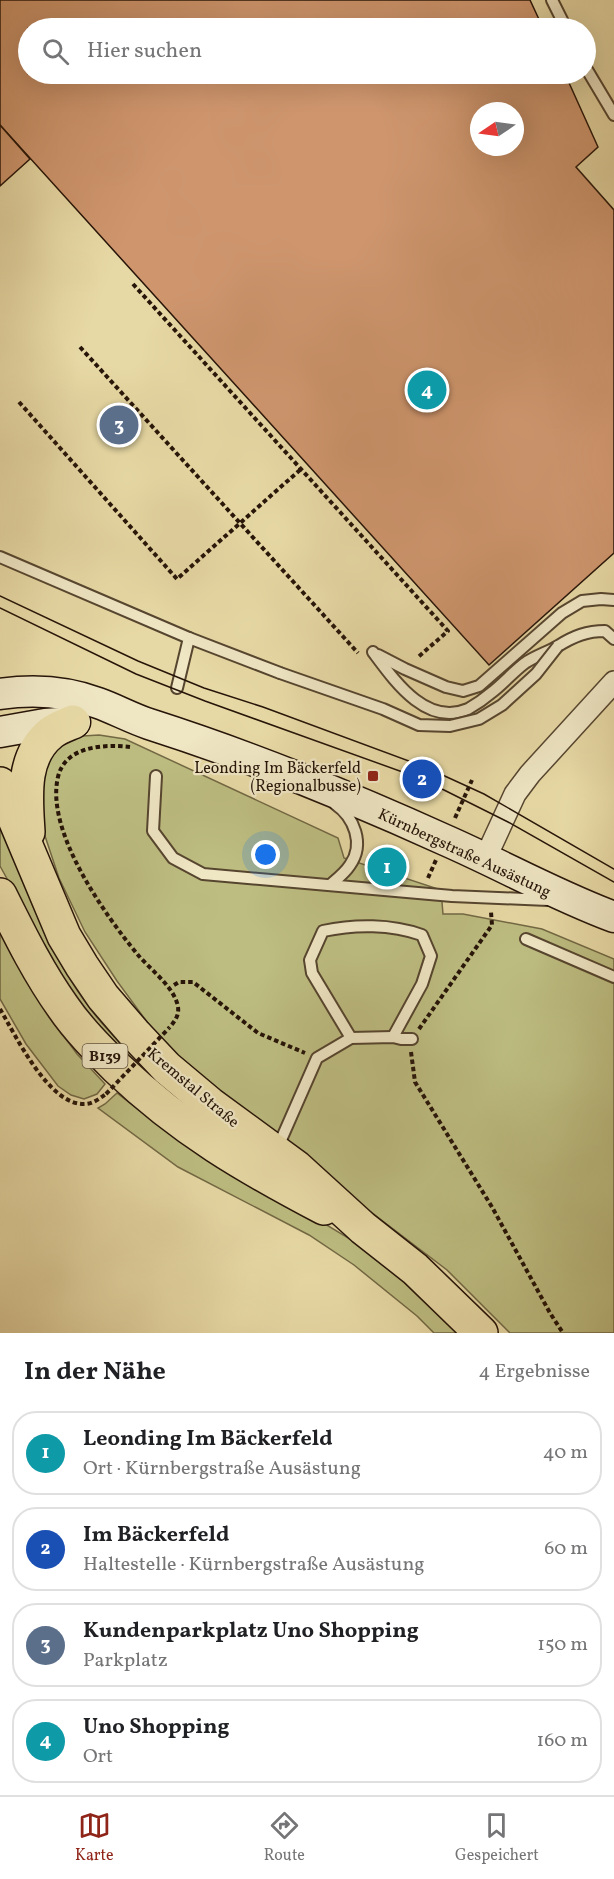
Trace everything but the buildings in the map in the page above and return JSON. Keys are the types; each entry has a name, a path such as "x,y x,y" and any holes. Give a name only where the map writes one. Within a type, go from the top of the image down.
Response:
{"main road":[{"path":"0,694 30,691 57,692 96,702 139,735"},
{"path":"0,732 45,724 96,720 139,735"},
{"name":"B139","path":"30,857 26,779 33,757 42,742 53,732 73,722"},
{"name":"Kürnbergstraße Ausästung","path":"139,735 242,755 446,840 569,900 614,917"},
{"name":"Kremstal Straße","path":"0,784 64,936 103,997 134,1033 167,1068 210,1104 296,1167 363,1228 415,1269 481,1333"},
{"name":"Kremstal Straße","path":"0,895 38,968 64,1008 97,1048 144,1094 190,1130 236,1161 363,1228"}],"street":[{"path":"485,859 515,794 530,774 614,682"}],"lane":[{"path":"552,0 561,18"},
{"path":"595,84 614,115"},
{"path":"0,557 189,638 280,674 383,709 419,725 450,726 479,719 501,705 536,674 558,646"},
{"path":"614,600 582,601 562,613 479,686 463,691 432,682 373,652 408,695 432,709 447,713 467,709 491,693 526,663 569,638 589,631 605,631 614,639"},
{"path":"177,688 189,638"},
{"path":"156,776 153,831 173,858 202,874 452,896 569,900"},
{"path":"300,779 339,807 353,824 357,835 356,854 350,865 330,885"},
{"path":"351,1038 312,973 310,960 323,931 347,926 404,929 422,935 432,956 422,984 393,1037"},
{"path":"526,939 614,977"},
{"path":"276,1152 317,1058 351,1038 412,1039"}],"path":[{"path":"133,284 448,632 405,669"},
{"path":"80,347 363,660"},
{"path":"19,402 177,579 301,469"},
{"path":"0,1009 33,1062 59,1095 85,1104 98,1100 106,1094 178,1018 179,1008 176,998 139,956 88,887 75,861 56,804 55,786 59,770 75,754 139,735"},
{"path":"491,908 492,925 412,1039 411,1059 415,1082 492,1207 563,1333"},
{"path":"174,985 179,982 193,982 258,1032 317,1058"}],"green space":[{"path":"99,735 125,739 338,838 344,858 441,890 443,914 463,914 542,929 614,959 614,1333 510,1333 447,1270 296,1155 182,1060 150,1026 85,932 59,878 43,830 37,797 49,751 64,740"},
{"path":"0,820 44,931 72,983 108,1030 133,1056 214,1124 174,1103 76,1003 0,866"},
{"path":"0,928 58,1028 77,1054 105,1084 97,1094 84,1099 71,1095 58,1086 26,1044 0,999"},
{"path":"117,1093 168,1133 231,1172 292,1204 350,1239 417,1292 458,1333 434,1333 417,1316 354,1265 309,1235 178,1167 98,1108"}],"tram line":[{"path":"0,596 138,661 204,688 263,707 425,767 484,794 614,869"},
{"path":"0,608 136,674 422,779 508,822 614,882"}],"place":[{"name":"Uno Shopping","path":"427,390"},
{"name":"Kundenparkplatz Uno Shopping","path":"119,425"},
{"name":"Leonding Im Bäckerfeld (Regionalbusse)","path":"373,776"},
{"name":"Im Bäckerfeld","path":"422,779"},
{"name":"Leonding Im Bäckerfeld","path":"387,867"}]}
